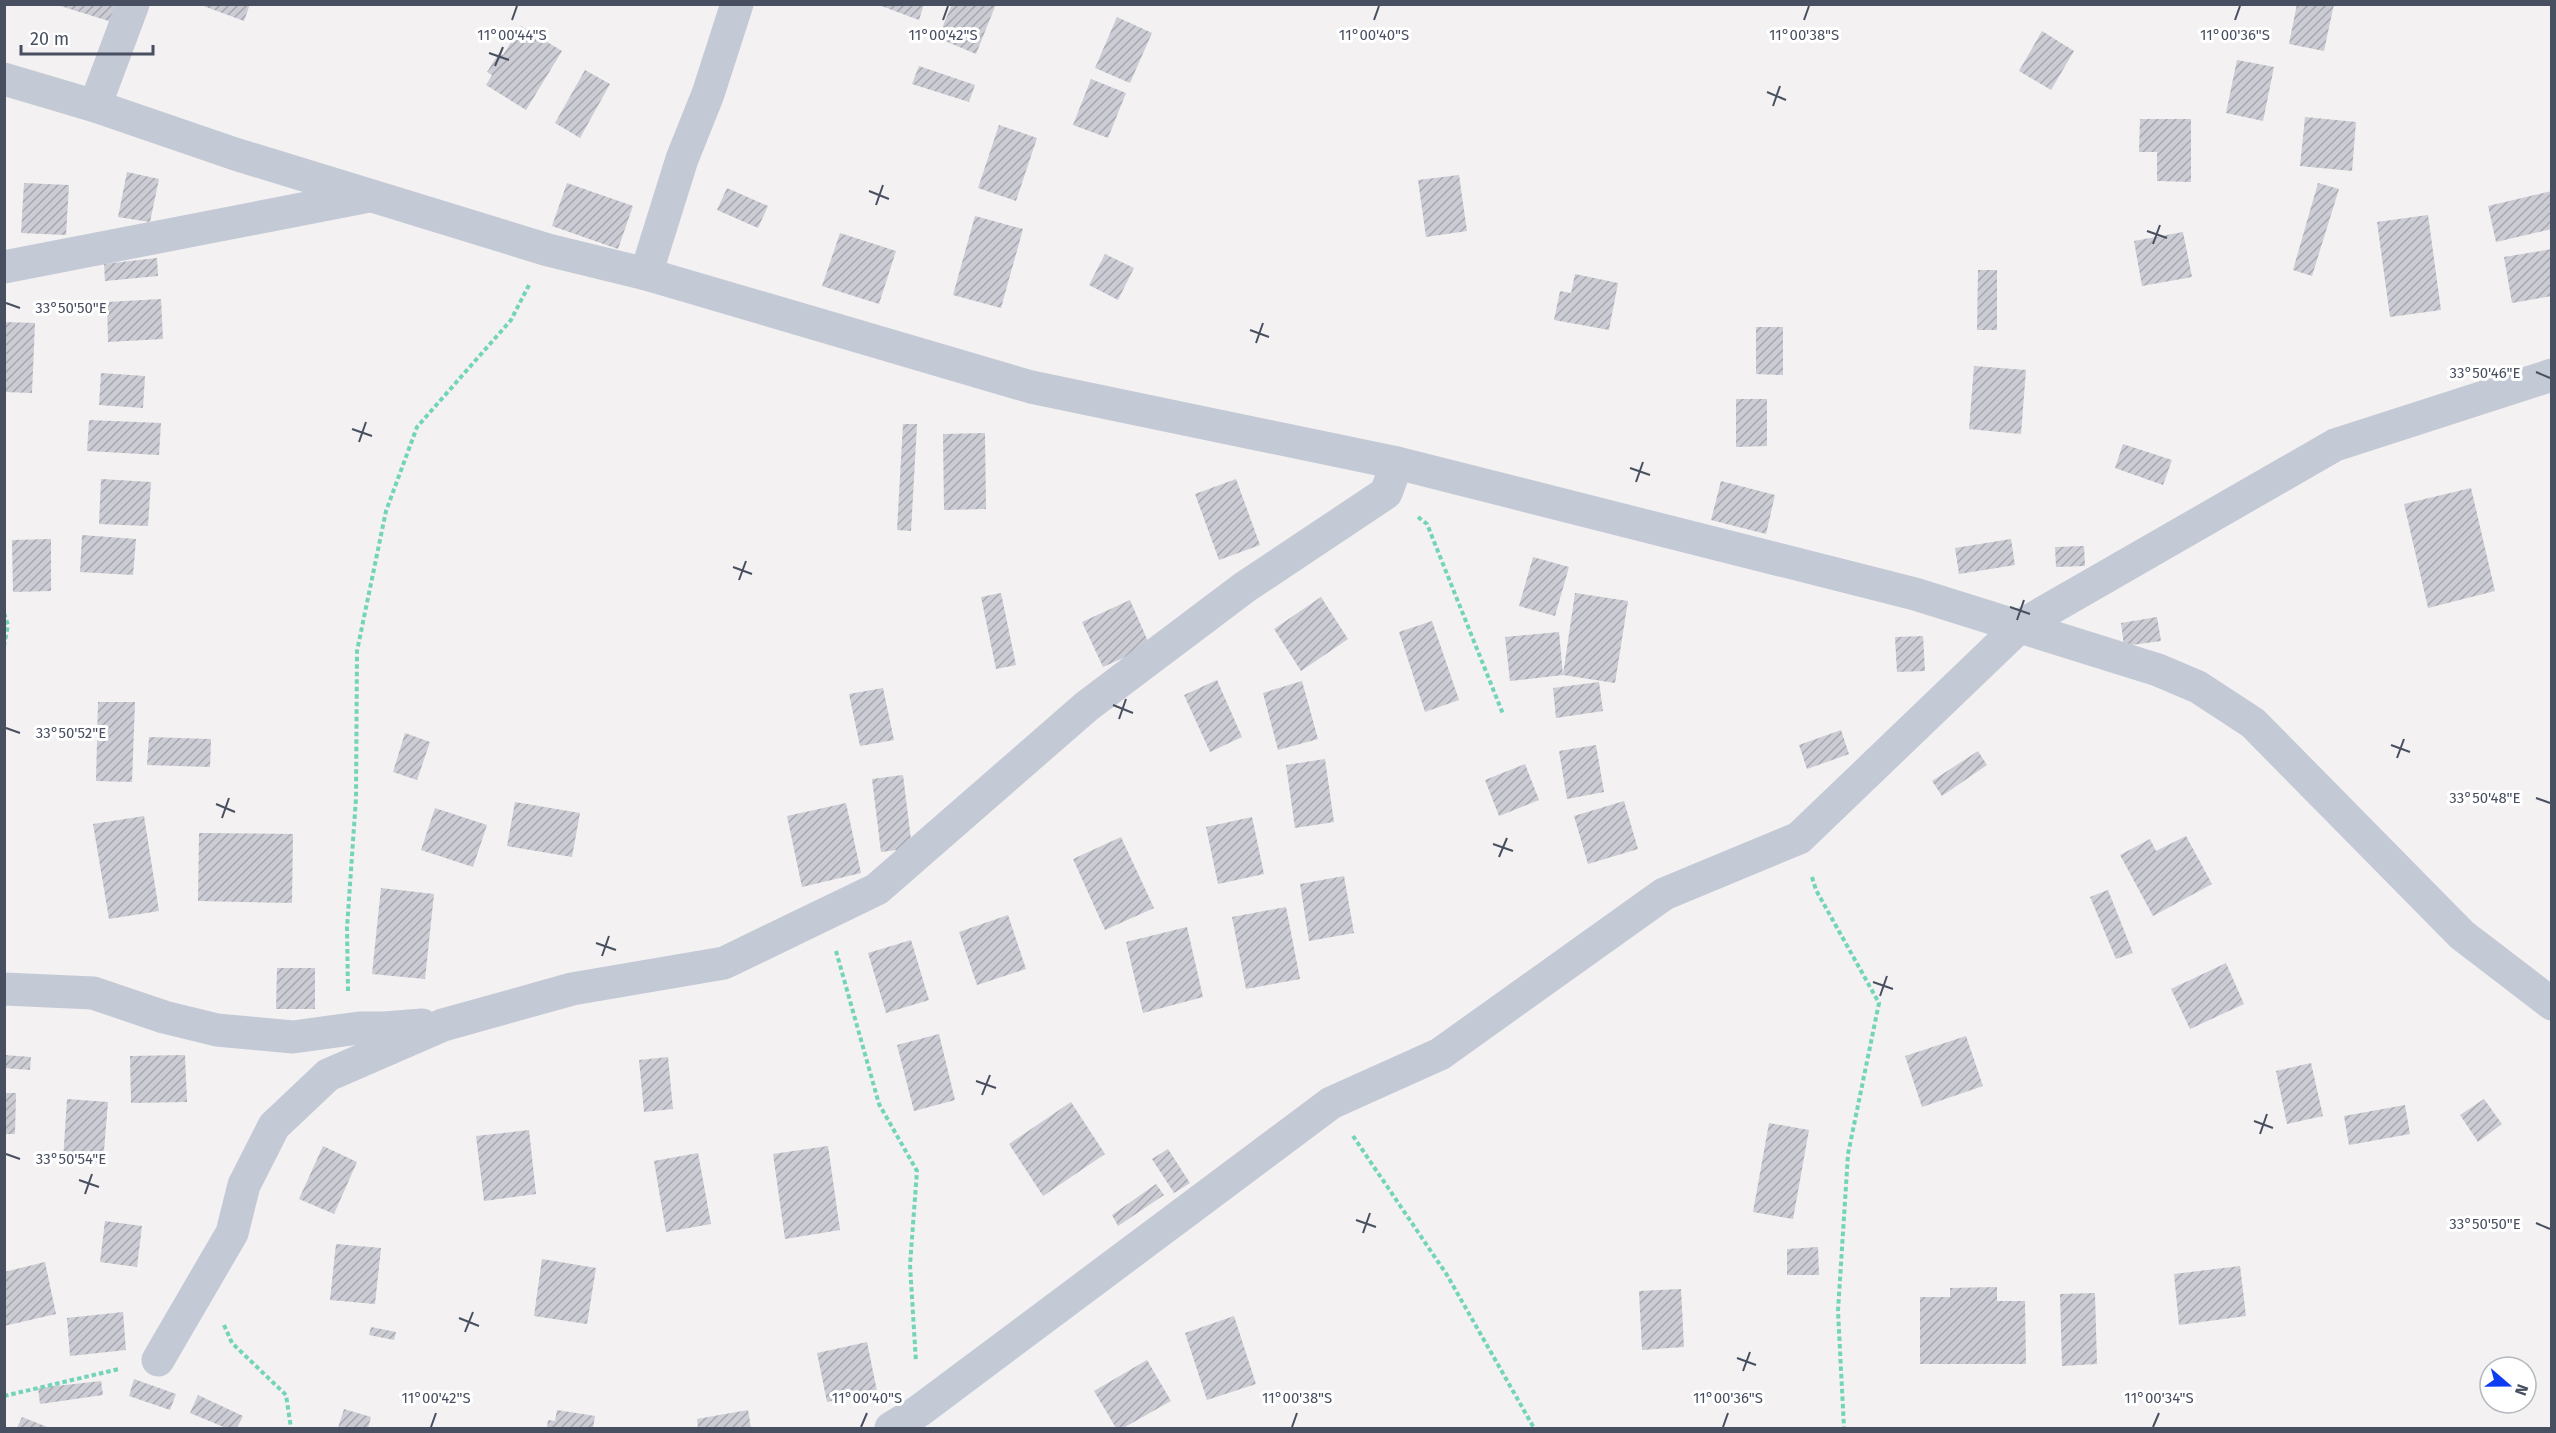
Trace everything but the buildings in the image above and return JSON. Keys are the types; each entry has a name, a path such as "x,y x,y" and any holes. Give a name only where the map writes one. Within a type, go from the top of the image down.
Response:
{"street":[{"path":"95,106 133,4"},
{"path":"645,274 682,159 708,94 737,4"},
{"path":"4,79 95,106 235,154 548,250 645,274 1031,387 1397,463 1915,594 2158,670 2198,687 2253,723 2462,935 2552,1004"},
{"path":"4,267 374,195"},
{"path":"891,1428 919,1411 1331,1103 1440,1054 1664,894 1799,838 2020,626 2335,445 2552,375"},
{"path":"158,1360 232,1233 244,1185 274,1126 328,1075 443,1025 572,989 724,963 878,889 1087,706 1245,587 1386,493 1397,463"},
{"path":"4,989 93,993 164,1017 217,1030 293,1037 359,1028 443,1025"}],"path":[{"path":"359,1028 348,992 347,928 356,798 357,651 386,511 417,428 511,320 548,250"},
{"path":"1386,493 1427,524 1503,714"},
{"path":"4,613 8,625 4,646"},
{"path":"1799,838 1816,890 1879,1003 1848,1155 1838,1311 1844,1428"},
{"path":"825,913 879,1104 918,1171 910,1265 919,1411"},
{"path":"1331,1103 1447,1275 1534,1428"},
{"path":"202,1282 232,1343 285,1395 291,1428"},
{"path":"4,1396 158,1360"}]}
